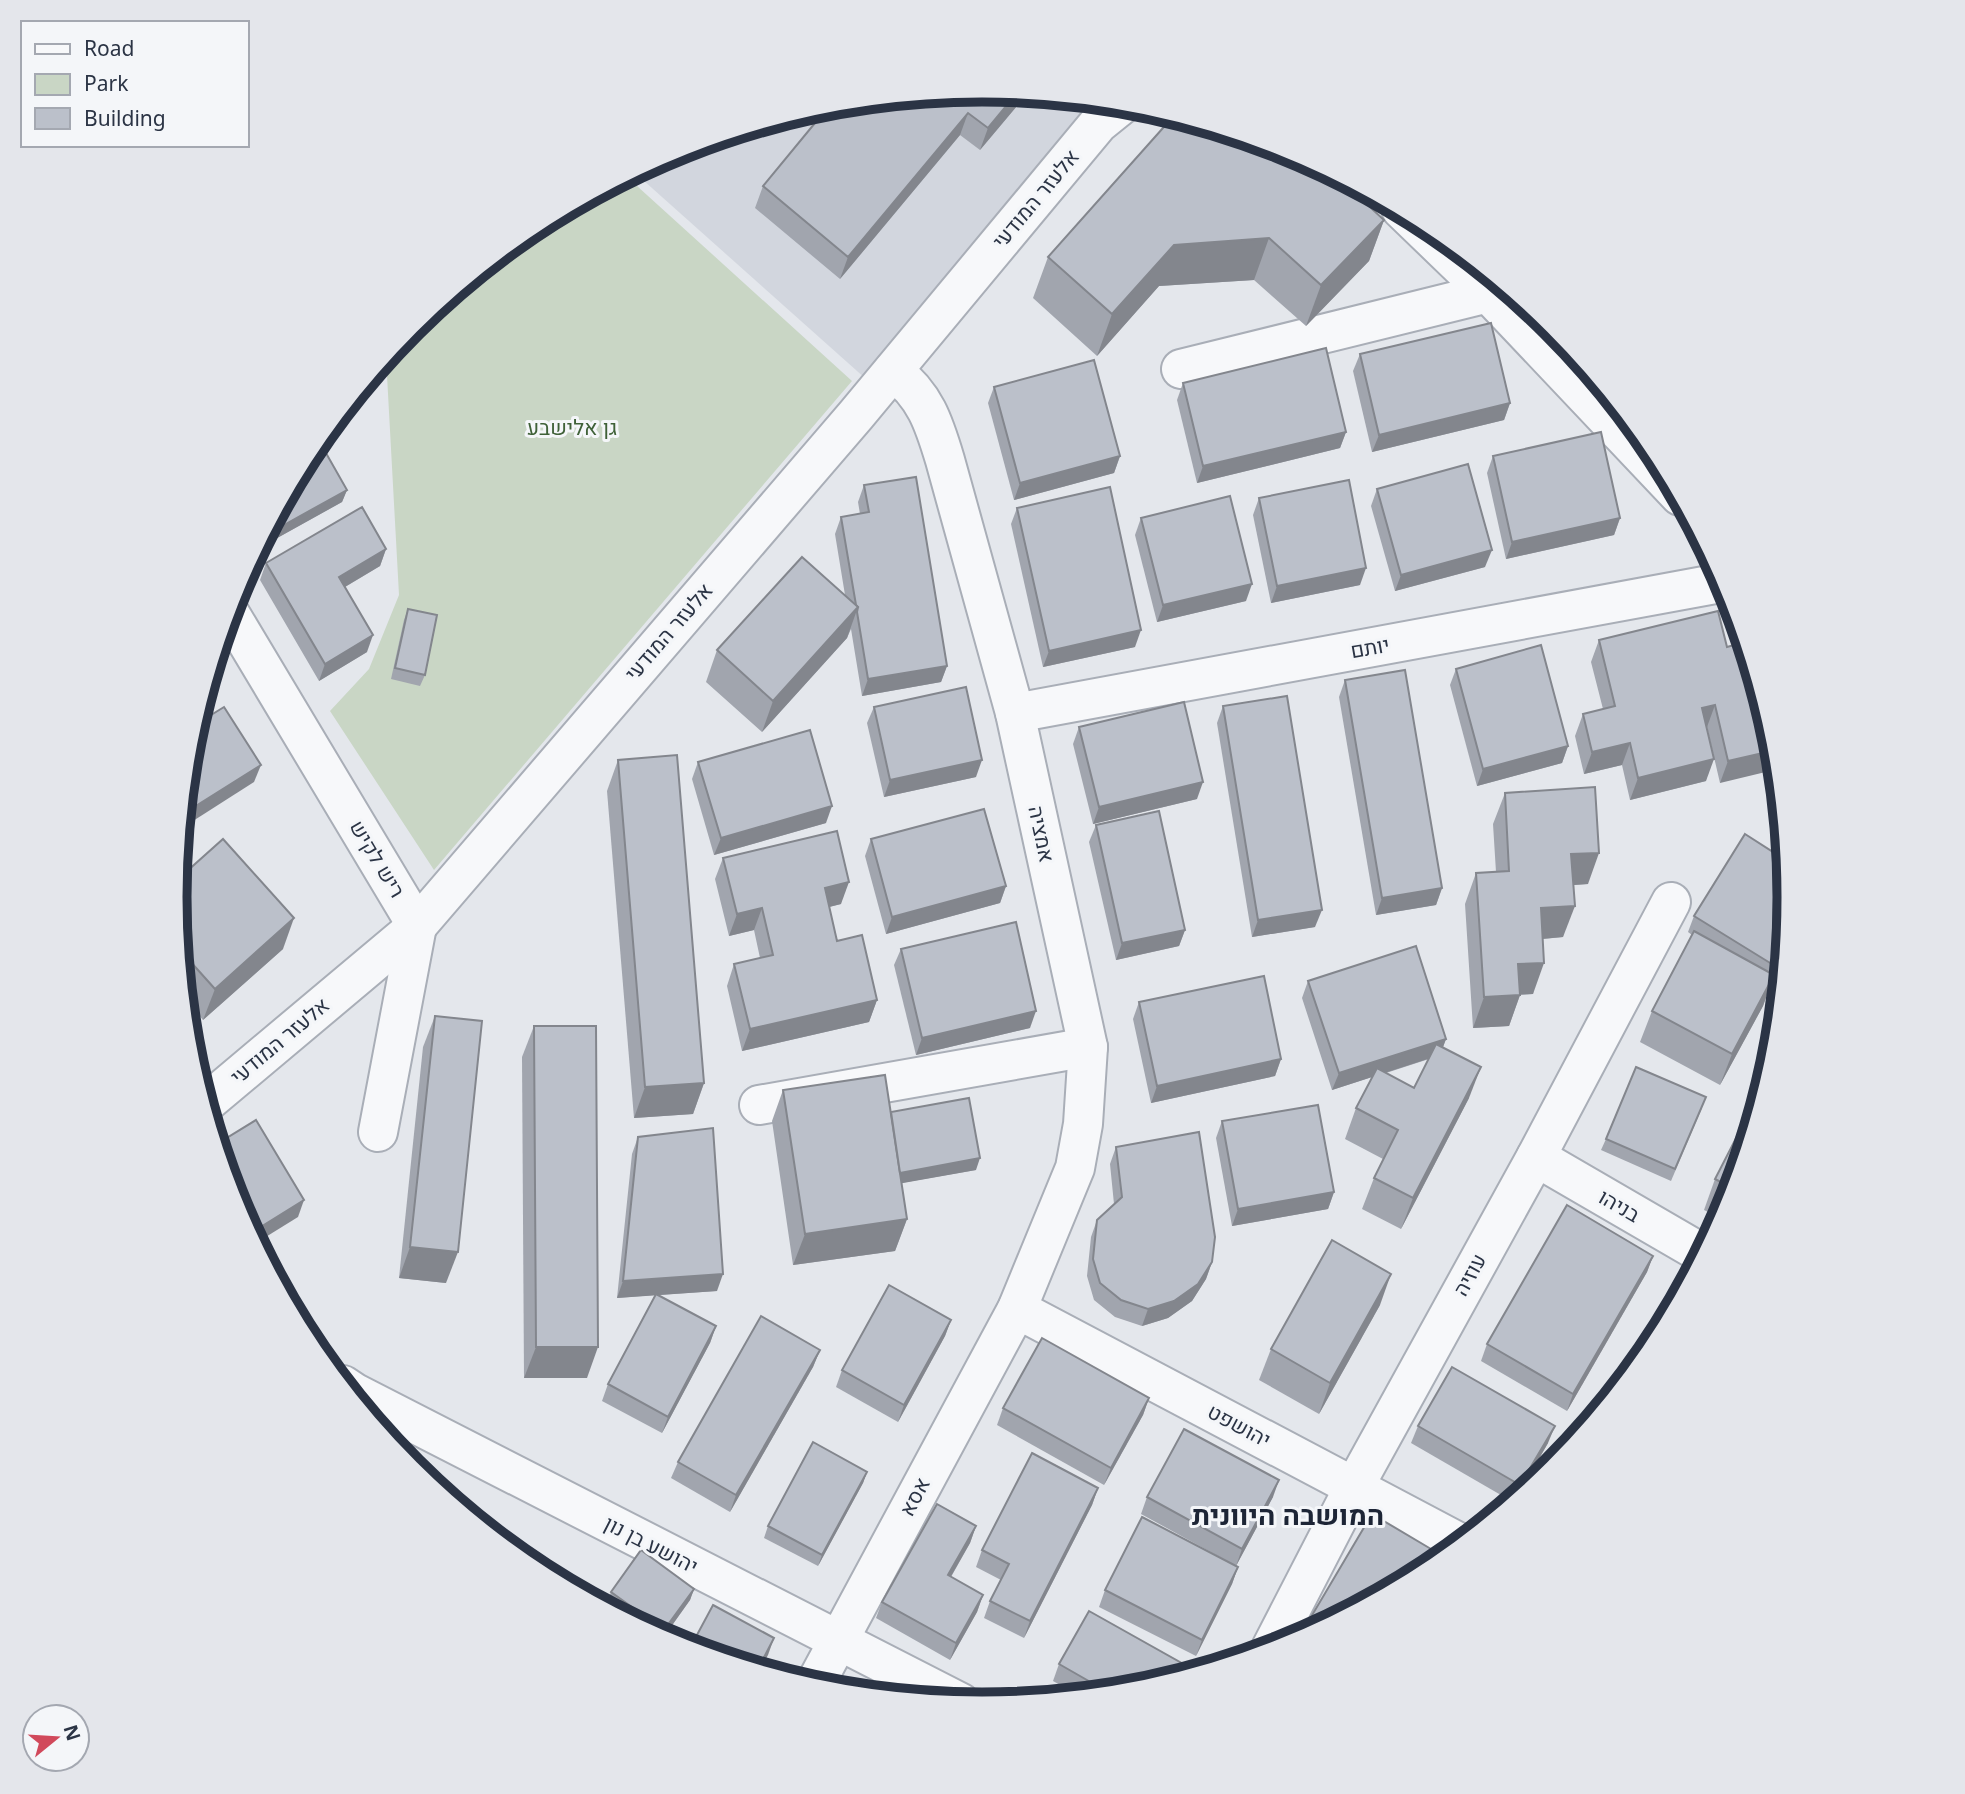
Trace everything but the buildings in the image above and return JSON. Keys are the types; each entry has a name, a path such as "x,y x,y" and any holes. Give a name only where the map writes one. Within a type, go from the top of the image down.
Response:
{"street":[{"name":"אלעזר המודעי","path":"213,1098 417,926 893,371 1109,112"},
{"path":"1442,248 1488,293 1649,463"},
{"path":"1181,369 1488,293"},
{"name":"אמציה","path":"893,371 905,380 923,401 945,460 1015,713 1088,1047 1083,1124 1075,1168 1017,1309"},
{"name":"יותם","path":"1015,713 1713,584"},
{"name":"ריש לקיש","path":"236,624 417,926"},
{"name":"עוזיה","path":"1277,1635 1354,1487 1536,1157 1671,902"},
{"path":"378,1132 417,926"},
{"path":"759,1105 1088,1047"},
{"name":"בניהו","path":"1536,1157 1696,1250"},
{"name":"יהושפט","path":"1017,1309 1452,1539"},
{"name":"אסא","path":"820,1675 1017,1309"},
{"name":"יהושע בן נון","path":"364,1397 937,1691"}],"shaded area":[{"path":"982,102 1035,103 1089,109 866,379 642,179 678,162 777,129 879,108"}],"green space":[{"name":"גן אלישבע","path":"634,183 852,381 434,870 330,711 369,669 399,595 387,369 420,334 498,266 585,208 631,184"}],"district":[{"name":"המושבה היוונית","path":"1288,1515"}]}
